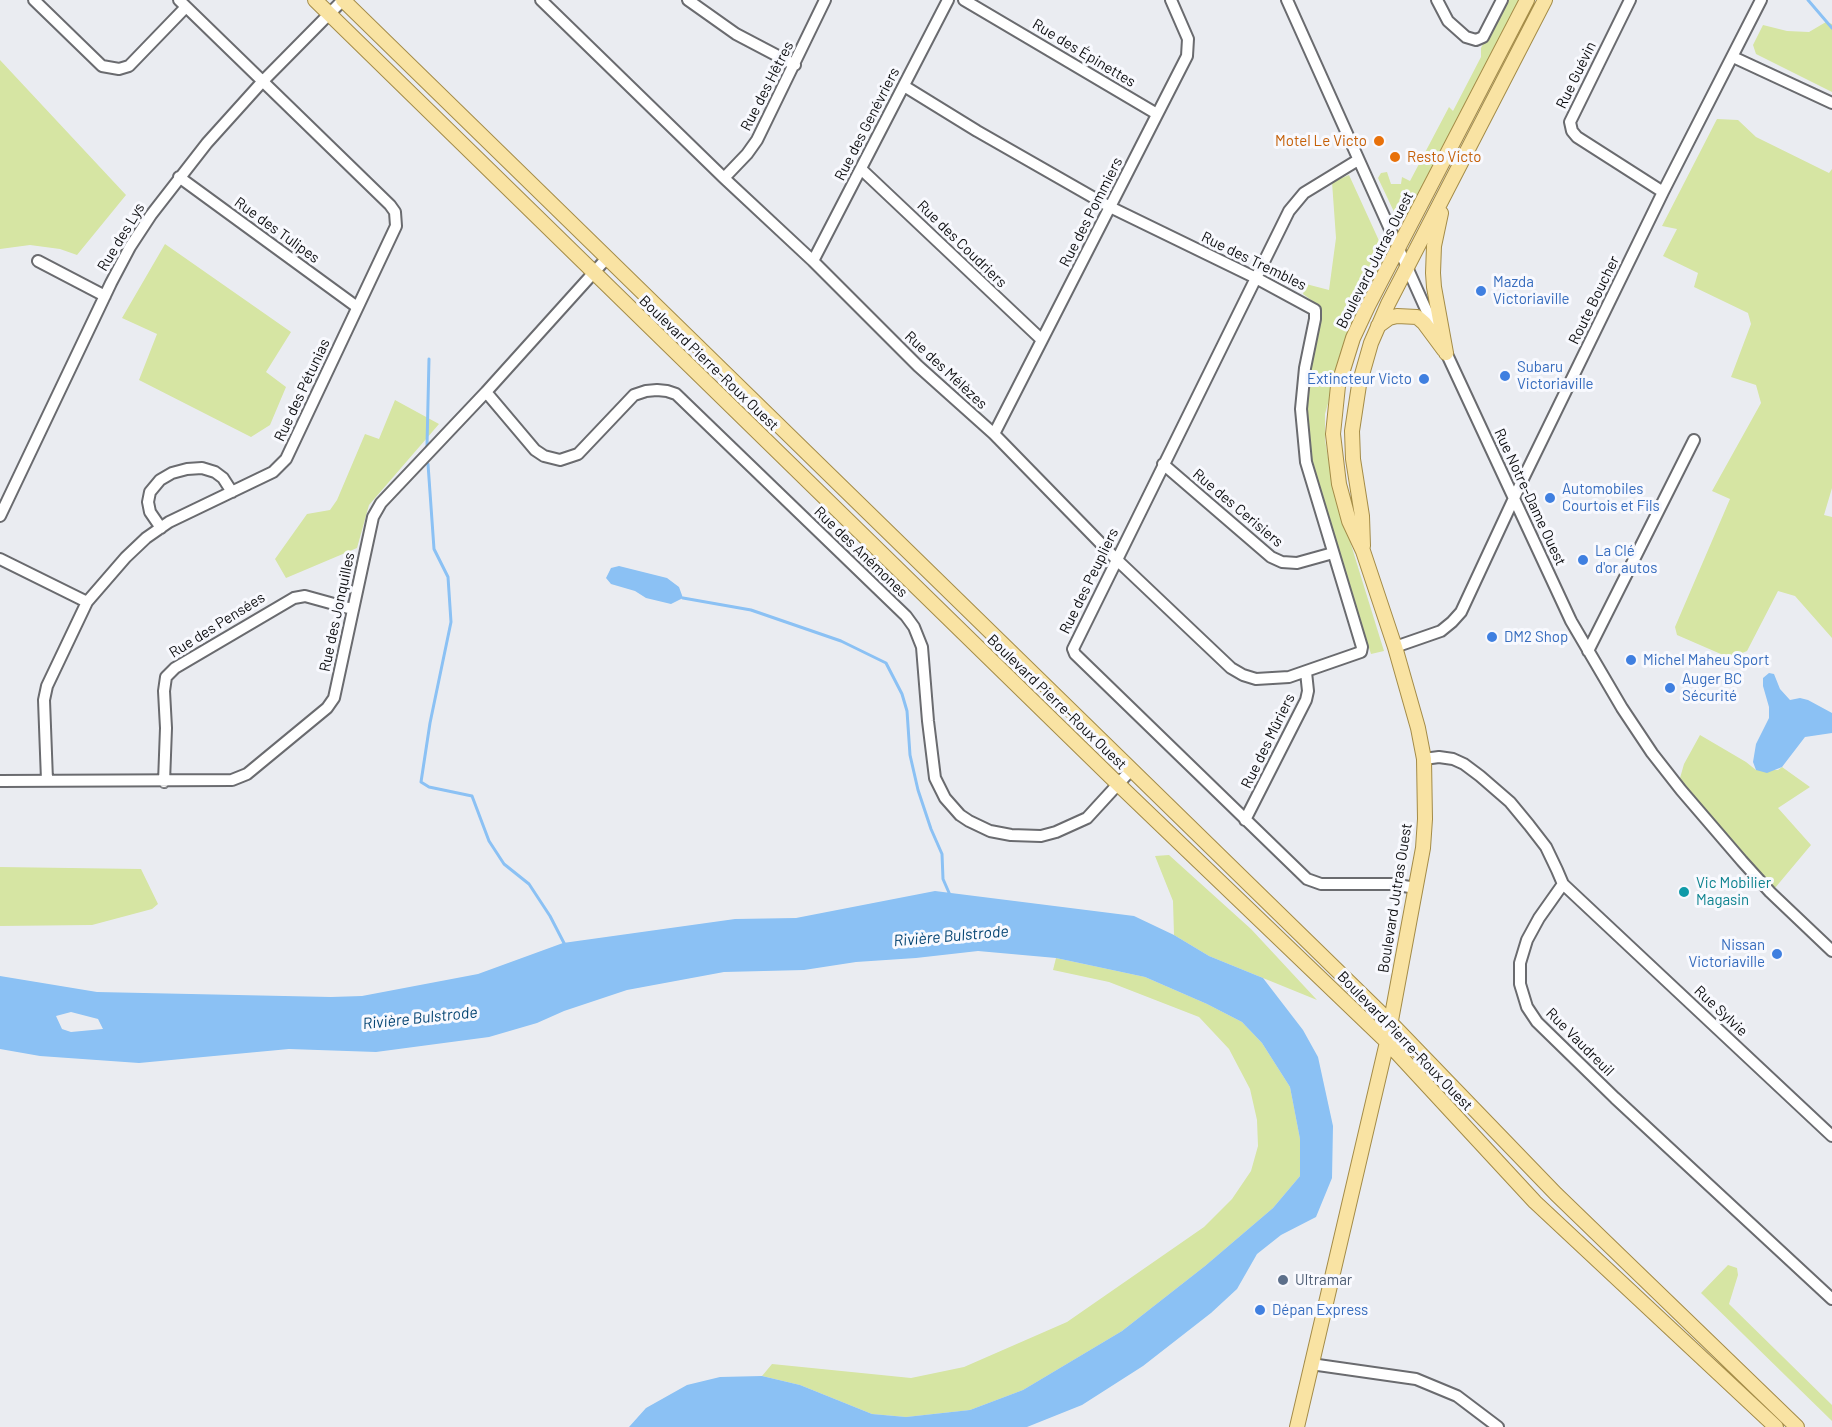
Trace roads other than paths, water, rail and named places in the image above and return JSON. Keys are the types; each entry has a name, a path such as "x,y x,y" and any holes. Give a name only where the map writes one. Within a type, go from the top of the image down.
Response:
{"main road":[{"name":"Boulevard Pierre-Roux Ouest","path":"315,0 1117,783 1387,1042 1535,1202 1776,1427"},
{"name":"Boulevard Pierre-Roux Ouest","path":"343,0 1390,1022 1557,1194 1797,1427"},
{"name":"Boulevard Jutras Ouest","path":"1297,1427 1387,1042 1423,848 1425,819 1424,759 1418,728 1395,647 1363,551 1349,521 1339,484 1334,434 1338,386 1353,338 1527,0"},
{"name":"Boulevard Jutras Ouest","path":"1363,551 1362,516 1353,459 1352,431 1364,364 1378,326 1545,0"},
{"path":"1445,196 1434,246 1433,273 1446,353"},
{"path":"1378,326 1389,318 1397,316 1417,317 1446,353"}],"street":[{"path":"34,0 102,66 119,69 129,66 183,3"},
{"name":"Rue des Lys","path":"0,516 105,296 130,247 151,215 207,143 262,82 343,0"},
{"name":"Rue des Mélèzes","path":"541,0 813,261 918,366 994,434 1116,559 1231,668 1256,679 1289,677 1361,652"},
{"path":"688,0 736,34 795,64"},
{"name":"Rue des Hêtres","path":"724,178 757,140 825,0"},
{"name":"Rue des Genévriers","path":"813,261 948,0"},
{"name":"Rue des Épinettes","path":"964,0 1157,114"},
{"name":"Rue des Pommiers","path":"994,434 1187,56 1188,39 1171,0"},
{"name":"Rue Notre-Dame Ouest","path":"1287,0 1398,250 1571,621 1588,651 1652,753 1681,790 1770,892 1832,951"},
{"path":"1437,0 1448,21 1466,37 1476,40 1483,37 1502,0"},
{"name":"Rue Guévin","path":"1630,0 1570,122 1572,131 1577,137 1663,192"},
{"name":"Route Boucher","path":"1395,647 1441,631 1457,617 1663,192 1761,0"},
{"name":"Rue des Pétunias","path":"47,780 45,700 47,686 87,602 126,557 146,538 161,528 273,472 286,459 396,226 395,212 183,3"},
{"path":"1733,57 1832,103"},
{"name":"Rue des Trembles","path":"904,86 977,131 1110,207 1256,278 1315,310 1302,390 1302,432 1306,462 1362,647 1361,652"},
{"name":"Rue des Peupliers","path":"1358,160 1314,186 1296,201 1289,211 1073,650 1307,879 1321,884 1391,884 1416,888"},
{"name":"Rue des Coudriers","path":"861,169 1042,340"},
{"name":"Rue des Tulipes","path":"179,177 357,307"},
{"name":"Rue des Jonquilles","path":"0,781 164,782 238,779 327,708 334,698 373,517 381,503 486,392 606,259"},
{"path":"38,261 105,296"},
{"name":"Rue des Anémones","path":"486,392 535,450 544,456 560,460 578,454 634,395 657,390 676,394 906,615 922,647 935,778 945,798 960,815 969,821 990,831 1011,835 1041,836 1056,832 1087,818 1131,770"},
{"path":"1588,651 1694,440"},
{"name":"Rue des Cerisiers","path":"1163,464 1271,557 1282,562 1297,563 1333,553"},
{"path":"161,528 150,512 148,502 150,492 160,480 172,473 202,468 223,478 232,492"},
{"path":"0,559 87,602"},
{"name":"Rue des Pensées","path":"164,782 166,676 175,668 294,598 305,596 352,609"},
{"name":"Rue des Mûriers","path":"1245,820 1306,700 1308,691 1306,672"},
{"path":"1424,759 1439,757 1453,759 1464,764 1502,796 1546,847 1563,884"},
{"name":"Rue Sylvie","path":"1563,884 1832,1136"},
{"name":"Rue Vaudreuil","path":"1563,884 1539,918 1527,940 1520,963 1520,984 1527,1007 1536,1022 1832,1299"},
{"path":"1311,1364 1416,1379 1457,1396 1498,1427"}],"water":[{"path":"619,566 667,578 679,587 683,598 671,604 646,598 635,591 611,584 606,578 611,568"},
{"path":"1769,673 1774,674 1780,689 1790,700 1800,698 1808,700 1832,713 1832,733 1805,737 1782,767 1767,773 1756,770 1753,762 1756,744 1769,718 1763,678"},
{"name":"Rivière Bulstrode","path":"935,891 1134,916 1174,935 1209,956 1263,978 1303,1030 1318,1057 1333,1126 1332,1178 1316,1217 1281,1235 1257,1254 1237,1289 1211,1313 1143,1366 1082,1405 1027,1427 629,1427 646,1408 687,1385 720,1377 762,1376 800,1385 872,1414 906,1417 970,1410 1023,1390 1122,1331 1205,1266 1273,1208 1300,1176 1300,1139 1290,1087 1262,1043 1242,1022 1207,1004 1145,977 1056,958 978,951 856,962 804,970 724,972 627,990 564,1011 537,1023 489,1037 376,1052 289,1049 139,1063 40,1056 0,1049 0,976 97,992 362,996 478,974 563,943 735,919 796,918","holes":["71,1012 98,1019 103,1029 71,1032 62,1029 56,1016"]}],"waterway":[{"path":"1808,0 1832,28"},
{"path":"427,446 429,359"},
{"path":"428,464 434,549 448,577 451,622 430,723 421,782 429,787 472,796 489,841 504,864 529,884 550,916 565,945"},
{"path":"683,598 751,610 841,641 886,663 902,694 907,711 910,755 918,790 942,854 943,879 950,895"}],"place":[{"name":"Motel Le Victo","path":"1379,141"},
{"name":"Resto Victo","path":"1395,157"},
{"name":"Mazda Victoriaville","path":"1481,291"},
{"name":"Subaru Victoriaville","path":"1505,376"},
{"name":"Extincteur Victo","path":"1424,379"},
{"name":"Automobiles Courtois et Fils","path":"1550,498"},
{"name":"La Clé d'or autos","path":"1583,560"},
{"name":"DM2 Shop","path":"1492,637"},
{"name":"Michel Maheu Sport","path":"1631,660"},
{"name":"Auger BC Sécurité","path":"1670,688"},
{"name":"Vic Mobilier Magasin","path":"1684,892"},
{"name":"Nissan Victoriaville","path":"1777,954"},
{"name":"Ultramar","path":"1283,1280"},
{"name":"Dépan Express","path":"1260,1310"}]}
